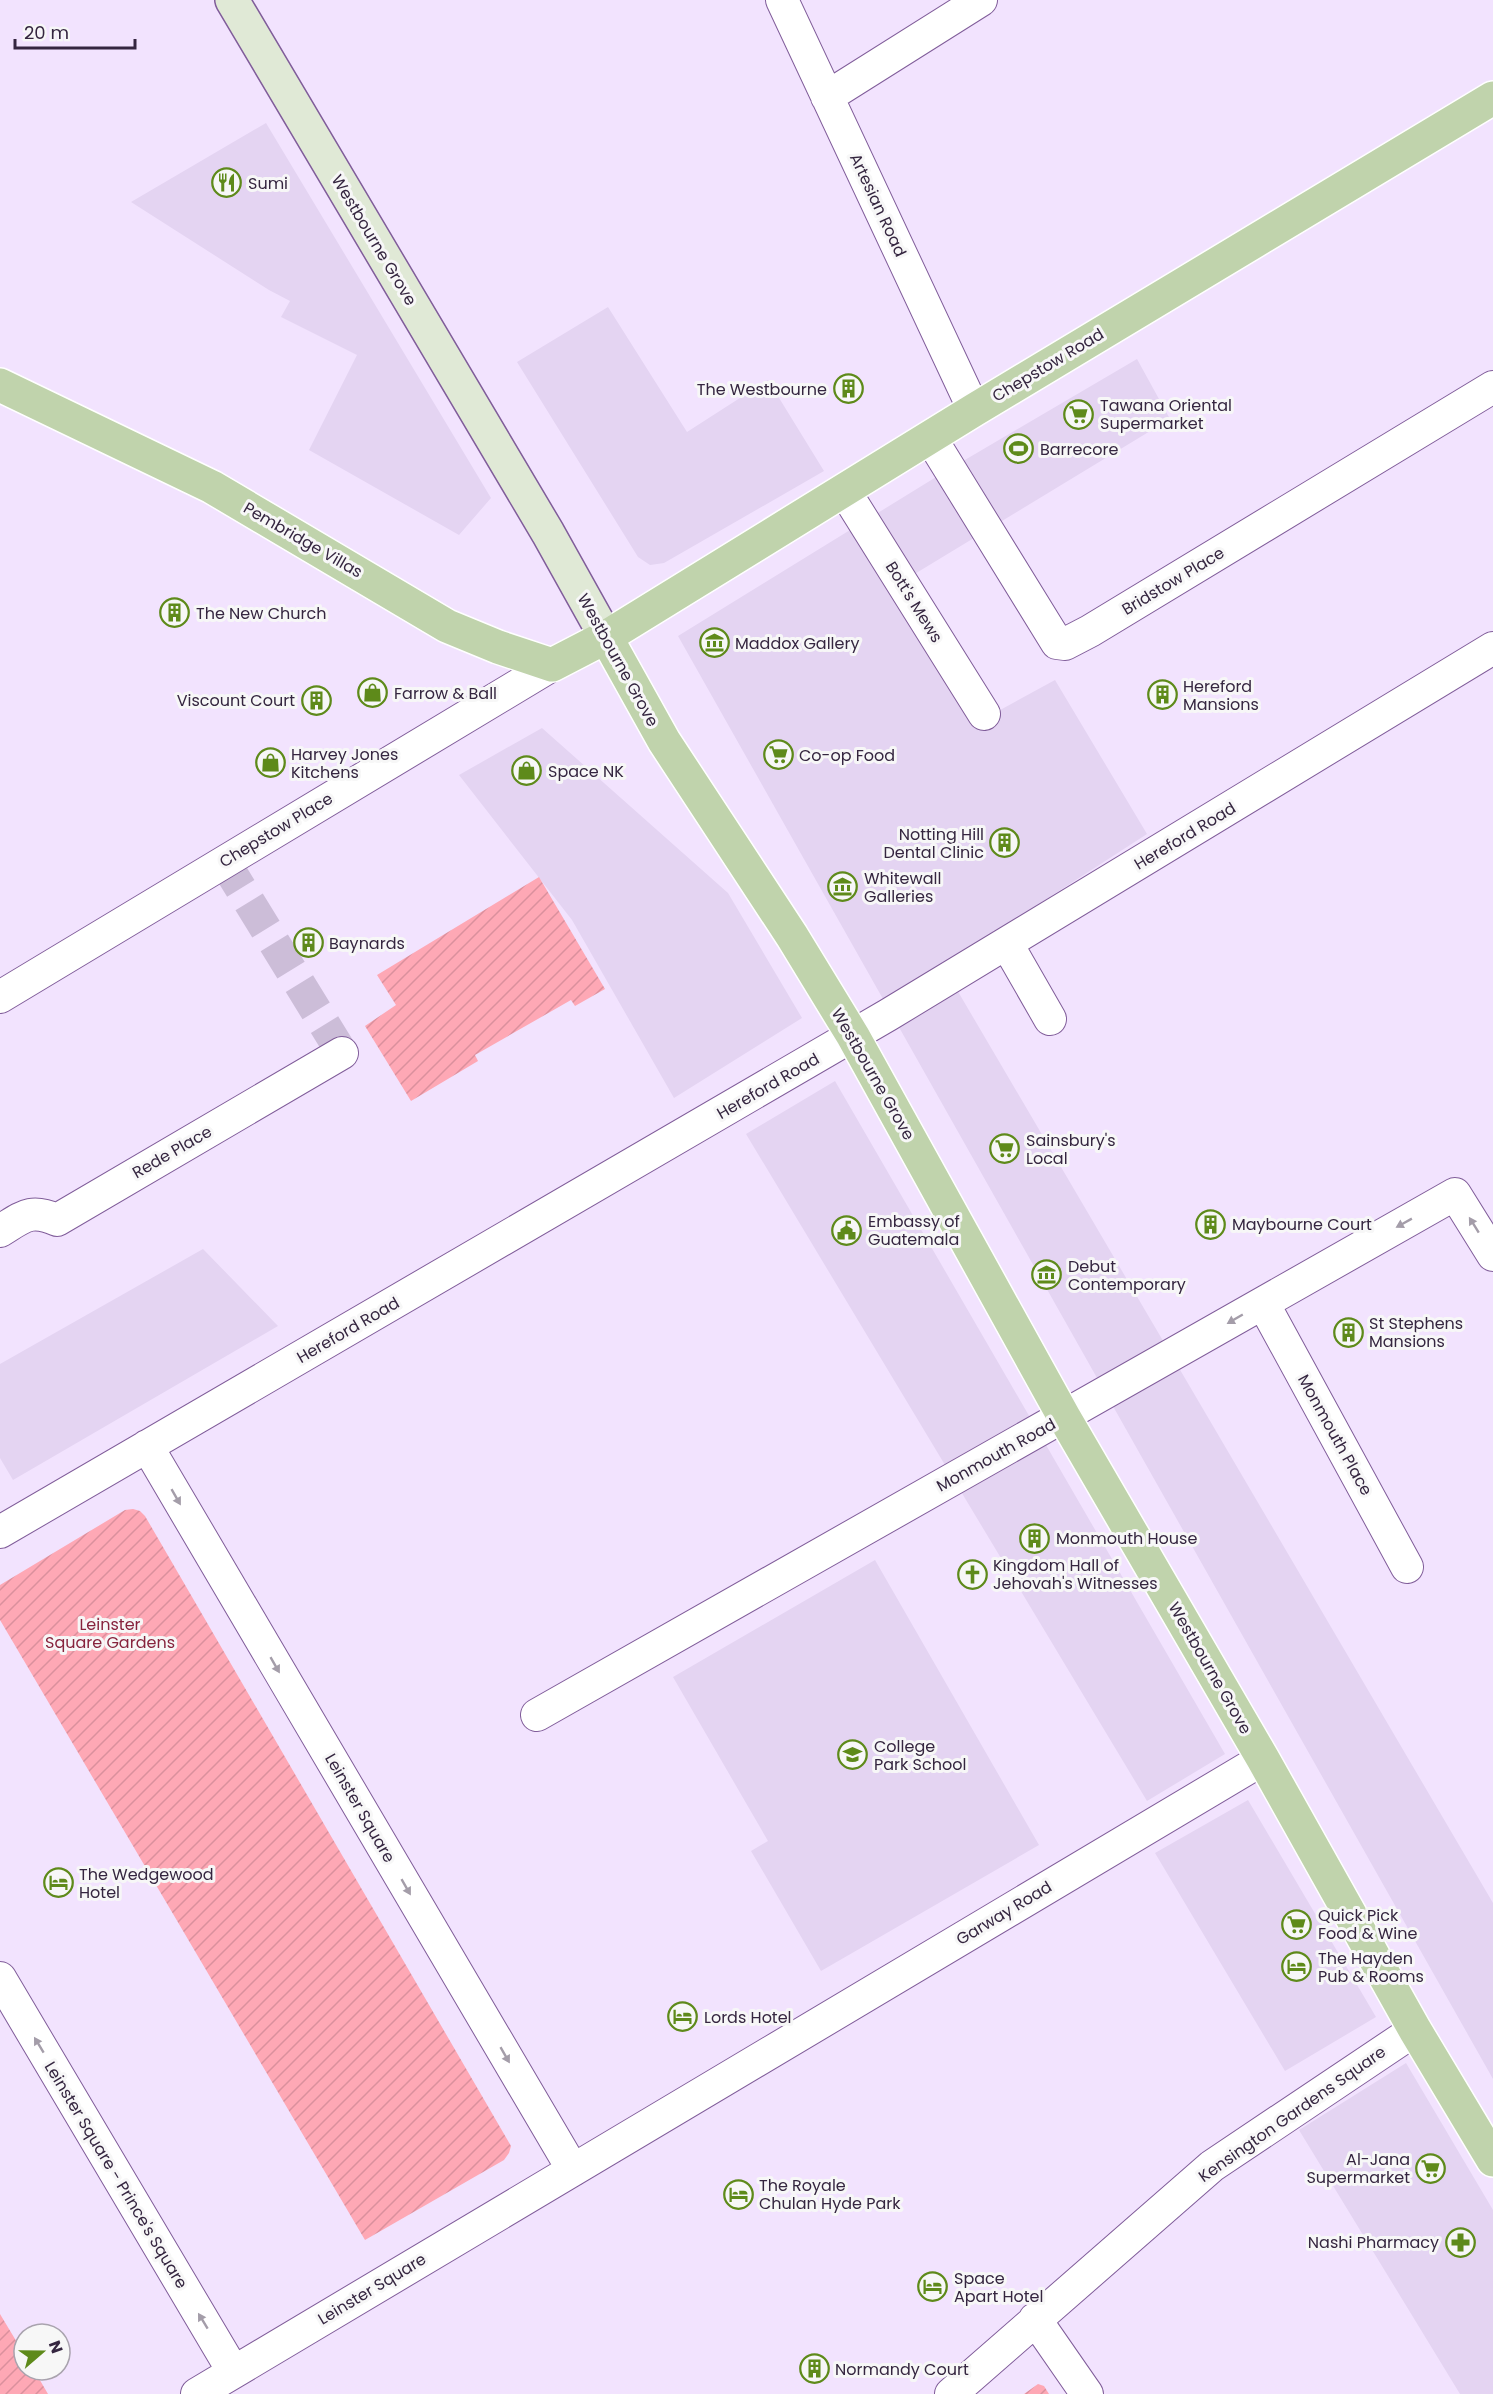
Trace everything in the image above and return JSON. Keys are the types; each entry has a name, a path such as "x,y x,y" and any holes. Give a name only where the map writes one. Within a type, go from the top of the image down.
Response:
{"main road":[{"name":"Chepstow Road","path":"606,637 974,410 1493,98"},
{"name":"Pembridge Villas","path":"1,387 212,487 447,626 498,647 552,665"},
{"path":"552,665 606,637"},
{"name":"Westbourne Grove","path":"606,637 664,741 792,936 853,1036 1064,1417 1263,1759 1415,2030 1493,2160"}],"street":[{"name":"Westbourne Grove","path":"232,0 542,523 606,637"},
{"name":"Artesian Road","path":"782,0 974,410"},
{"path":"827,97 981,0"},
{"name":"Bridstow Place","path":"930,437 1057,643 1065,644 1493,387"},
{"name":"Bott's Mews","path":"844,490 984,714"},
{"name":"Hereford Road","path":"0,1532 853,1036 1493,648"},
{"name":"Chepstow Place","path":"0,997 552,665"},
{"path":"1007,944 1050,1019"},
{"name":"Rede Place","path":"0,1230 27,1214 42,1214 57,1220 342,1053"},
{"name":"Monmouth Road","path":"537,1715 1455,1194 1493,1255"},
{"name":"Monmouth Place","path":"1263,1302 1407,1567"},
{"name":"Leinster Square","path":"147,1446 573,2170"},
{"name":"Garway Road","path":"745,2067 1263,1759"},
{"name":"Leinster Square - Prince's Square","path":"0,1978 233,2371"},
{"name":"Kensington Gardens Square","path":"951,2394 1212,2166 1415,2030"},
{"name":"Leinster Square","path":"197,2394 745,2067"},
{"path":"1035,2319 1087,2394"}],"shaded area":[{"path":"266,123 491,498 459,535 309,450 357,355 281,317 290,301 131,202"},
{"name":"The Westbourne","path":"608,307 687,432 768,380 824,471 664,563 650,565 638,557 517,362"},
{"path":"1137,359 1170,419 908,578 991,715 1055,680 1147,834 943,966 1493,1903 1493,2079 678,636 941,474"},
{"path":"542,728 728,893 802,1018 674,1098 572,920 459,775"},
{"path":"835,1081 1225,1754 1147,1801 746,1134"},
{"path":"203,1249 278,1326 13,1480 0,1458 0,1364"},
{"name":"College Park School","path":"875,1560 1039,1845 821,1971 751,1851 768,1841 673,1677"},
{"path":"1248,1800 1376,2017 1285,2071 1155,1853"},
{"path":"1406,2063 1493,2210 1493,2394 1460,2394 1299,2130"}],"green space":[{"path":"539,877 605,989 575,1006 571,1000 475,1055 478,1061 411,1101 365,1026 396,1005 377,975"},
{"name":"Leinster Square Gardens","path":"133,1509 145,1516 511,2146 504,2160 365,2240 0,1620 0,1585 125,1510"},
{"path":"0,2314 12,2334 12,2382 41,2382 48,2394 0,2394"},
{"path":"1038,2384 1044,2386 1049,2394 1024,2394"}],"tunnel":[{"path":"224,861 342,1053"}],"place":[{"name":"Sumi","path":"227,183"},
{"name":"The Westbourne","path":"848,389"},
{"name":"Tawana Oriental Supermarket","path":"1079,414"},
{"name":"Barrecore","path":"1019,449"},
{"name":"The New Church","path":"175,613"},
{"name":"Maddox Gallery","path":"714,643"},
{"name":"Farrow & Ball","path":"373,693"},
{"name":"Hereford Mansions","path":"1162,695"},
{"name":"Viscount Court","path":"316,700"},
{"name":"Co-op Food","path":"778,755"},
{"name":"Harvey Jones Kitchens","path":"270,763"},
{"name":"Space NK","path":"527,771"},
{"name":"Notting Hill Dental Clinic","path":"1005,843"},
{"name":"Whitewall Galleries","path":"843,887"},
{"name":"Baynards","path":"308,943"},
{"name":"Sainsbury's Local","path":"1005,1149"},
{"name":"Maybourne Court","path":"1211,1224"},
{"name":"Embassy of Guatemala","path":"847,1230"},
{"name":"Debut Contemporary","path":"1047,1275"},
{"name":"St Stephens Mansions","path":"1348,1332"},
{"name":"Monmouth House","path":"1035,1538"},
{"name":"Kingdom Hall of Jehovah's Witnesses","path":"972,1574"},
{"name":"College Park School","path":"853,1755"},
{"name":"The Wedgewood Hotel","path":"58,1883"},
{"name":"Quick Pick Food & Wine","path":"1297,1924"},
{"name":"The Hayden Pub & Rooms","path":"1297,1967"},
{"name":"Lords Hotel","path":"683,2017"},
{"name":"Al-Jana Supermarket","path":"1431,2168"},
{"name":"The Royale Chulan Hyde Park","path":"738,2194"},
{"name":"Nashi Pharmacy","path":"1460,2242"},
{"name":"Space Apart Hotel","path":"933,2287"},
{"name":"Normandy Court","path":"814,2369"}]}
